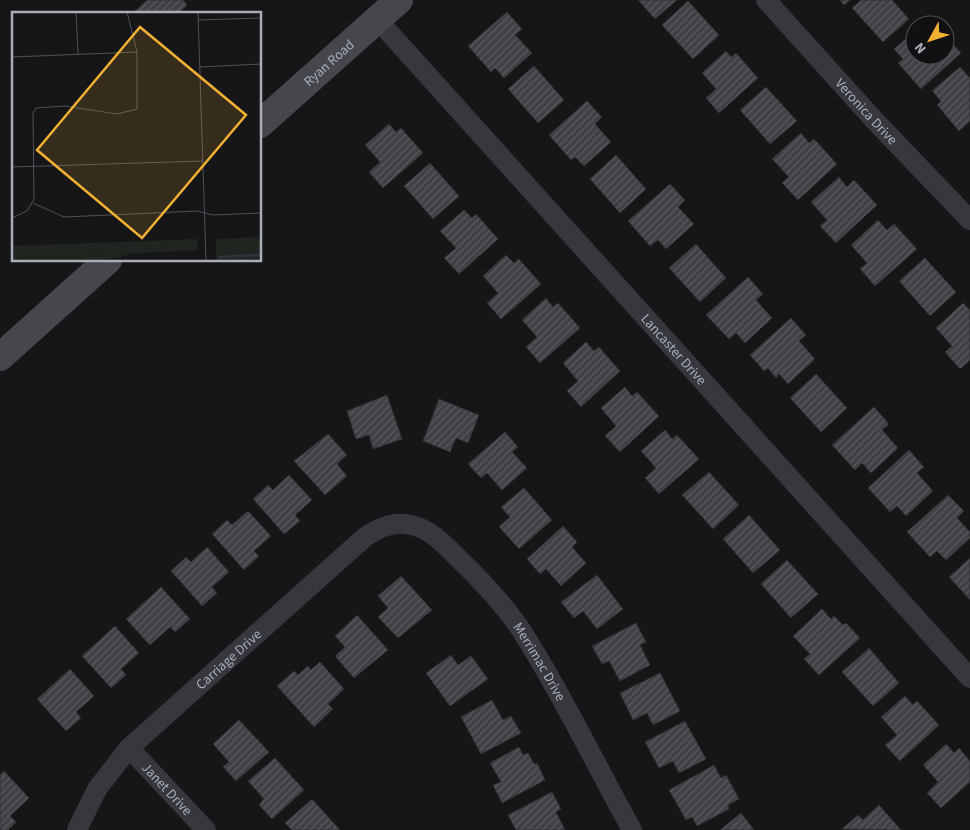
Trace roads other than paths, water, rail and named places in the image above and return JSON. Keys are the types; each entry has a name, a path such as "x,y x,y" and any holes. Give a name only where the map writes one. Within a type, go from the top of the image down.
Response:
{"main road":[{"name":"Ryan Road","path":"261,123 399,0"},
{"path":"0,356 107,261"}],"street":[{"name":"Veronica Drive","path":"766,0 875,121 970,220"},
{"name":"Lancaster Drive","path":"377,19 970,678"},
{"name":"Carriage Drive","path":"77,830 97,789 129,748 365,537 377,530 392,525 410,524"},
{"name":"Merrimac Drive","path":"410,524 426,531 444,544 469,568 528,639 632,830"},
{"name":"Janet Drive","path":"129,748 206,830"}]}
